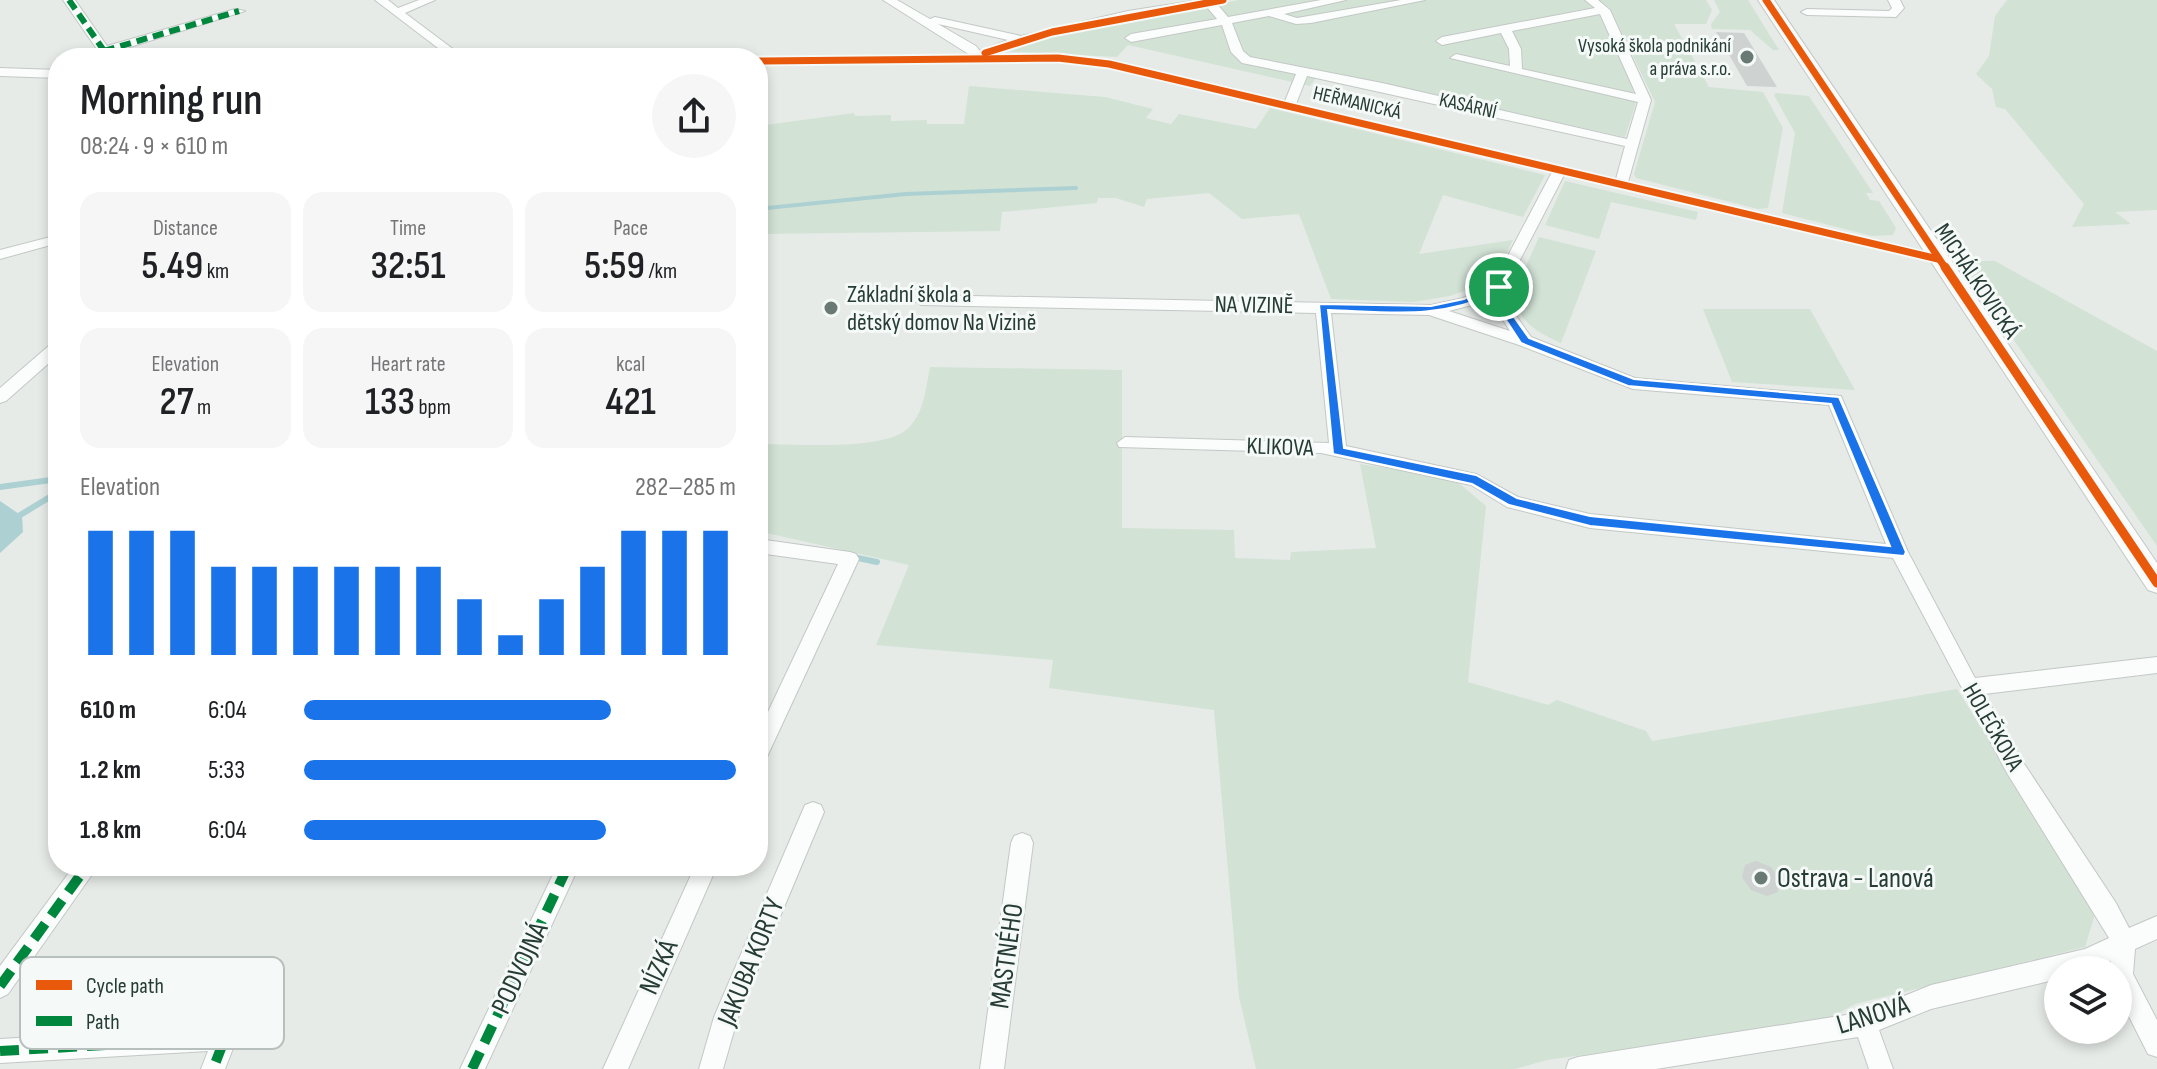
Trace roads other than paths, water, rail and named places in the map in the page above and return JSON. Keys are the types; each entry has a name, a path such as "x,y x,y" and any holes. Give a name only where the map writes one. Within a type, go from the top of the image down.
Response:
{"street":[{"path":"69,0 101,48"},
{"path":"381,0 446,48"},
{"path":"397,12 429,0"},
{"path":"889,0 972,49 977,57 1022,40 1223,0"},
{"path":"1131,38 1340,0"},
{"path":"1271,13 1279,18 1311,20 1419,0"},
{"path":"1591,0 1604,10 1645,100 1621,184"},
{"name":"MICHÁLKOVICKÁ","path":"1766,0 2157,583"},
{"path":"1807,12 1892,15 1898,8 1894,0"},
{"path":"1209,2 1225,21"},
{"path":"1442,41 1604,10"},
{"path":"127,48 239,11"},
{"path":"1160,12 1175,30"},
{"path":"917,16 1022,40"},
{"name":"KASÁRNÍ","path":"1225,21 1236,40 1240,58 1632,144"},
{"name":"KASÁRNÍ","path":"1505,29 1515,49 1516,72"},
{"name":"HEŘMANICKÁ","path":"768,61 977,57 1058,58 1109,64 1938,259"},
{"name":"KASÁRNÍ","path":"1456,58 1645,100"},
{"path":"1289,106 1303,71"},
{"path":"0,72 48,74"},
{"path":"1525,341 1507,314 1499,287 1560,170"},
{"path":"0,255 48,242"},
{"name":"NA VIZINĚ","path":"921,300 1431,310 1467,302 1499,287"},
{"name":"KLIKOVA","path":"1125,443 1321,447 1338,451 1323,307"},
{"path":"1431,310 1525,341"},
{"name":"HOLEČKOVA","path":"1525,341 1633,383 1835,400 1899,552 1969,687 2014,766 2108,911 2124,943 2121,976 2157,1045"},
{"path":"0,397 48,356"},
{"path":"1338,451 1476,480 1513,502 1590,521 1899,552"},
{"path":"768,547 850,559 768,734"},
{"path":"1969,687 2157,665"},
{"name":"JAKUBA KORTY","path":"711,1069 726,1017 813,812"},
{"name":"MASTNÉHO","path":"992,1069 1022,843"},
{"path":"21,957 80,876"},
{"name":"PODVOJNÁ","path":"472,1069 563,876"},
{"name":"NÍZKÁ","path":"615,1069 702,876"},
{"name":"LANOVÁ","path":"1578,1069 1865,1024 1931,997 2087,960 2157,927"},
{"path":"0,986 20,958"},
{"path":"1865,1024 1881,1069"},
{"path":"0,1051 35,1049"},
{"path":"213,1069 221,1049"}],"water":[{"path":"0,501 22,516 23,532 0,553"}],"waterway":[{"path":"768,208 906,194 1076,188"},
{"path":"0,487 48,480"},
{"path":"17,517 48,498"},
{"path":"853,557 877,562"}],"place":[{"name":"Vysoká škola podnikání a práva s.r.o.","path":"1747,57"},
{"name":"Základní škola a dětský domov Na Vizině","path":"831,308"},
{"name":"Ostrava - Lanová","path":"1761,878"}]}
